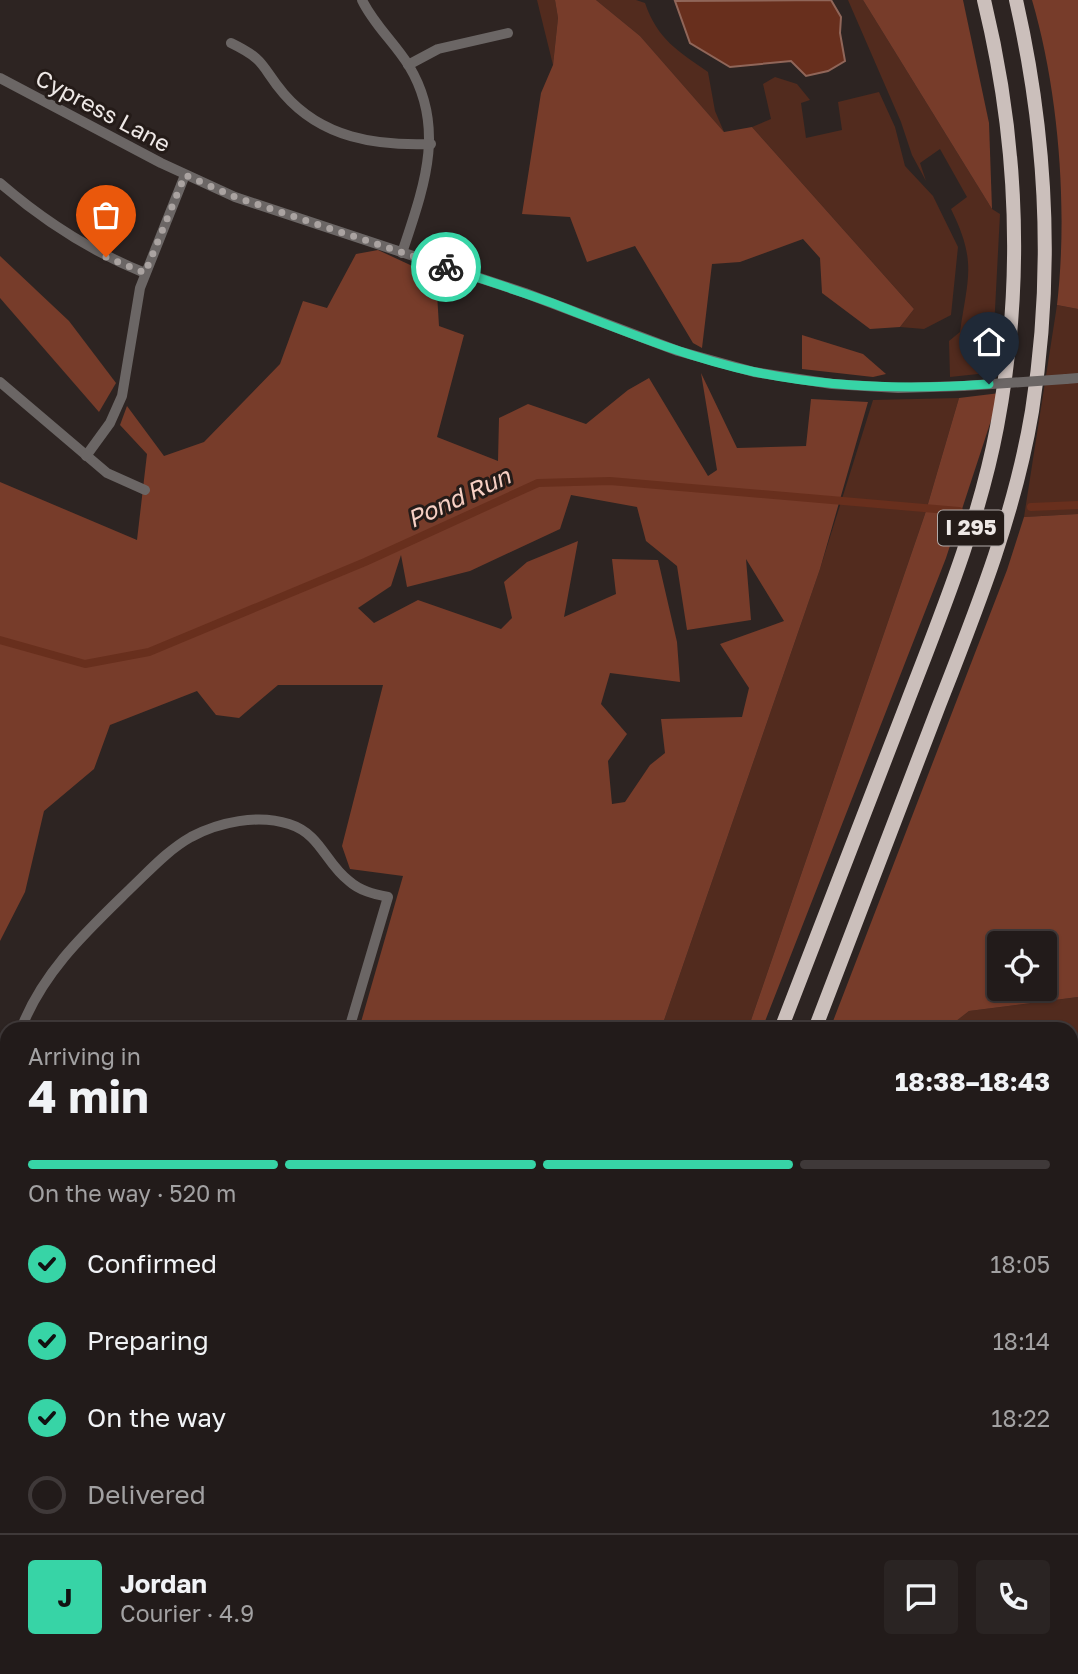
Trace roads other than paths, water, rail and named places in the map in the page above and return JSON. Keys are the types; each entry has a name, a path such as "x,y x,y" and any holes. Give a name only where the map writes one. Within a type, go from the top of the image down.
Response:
{"highway":[{"name":"I 295","path":"784,1022 956,576 981,496 997,428 1011,334 1014,227 1007,124 984,0"},
{"name":"I 295","path":"818,1022 985,587 1024,450 1042,335 1046,219 1036,101 1016,0"}],"street":[{"path":"362,0 408,65 427,107 431,144 427,175 402,253"},
{"path":"408,65 438,49 508,33"},
{"path":"231,43 260,59 292,103 330,130 376,143 431,144"},
{"name":"Cypress Lane","path":"0,78 185,175 235,197 525,293 678,351 742,369 858,387 963,386 1078,378"},
{"path":"86,456 110,423 122,396 134,310 145,273 185,175"},
{"path":"0,183 74,240 145,273"},
{"path":"0,382 86,456 119,480 145,490"},
{"path":"24,1022 35,996 55,966 167,854 208,830 237,822 267,820 303,830 322,845 349,881 369,893 388,897 351,1022"}],"waterway":[{"name":"Pond Run","path":"0,640 85,664 149,652 365,562 538,483 610,481 959,511"},
{"name":"Pond Run","path":"1031,507 1078,505"}]}
